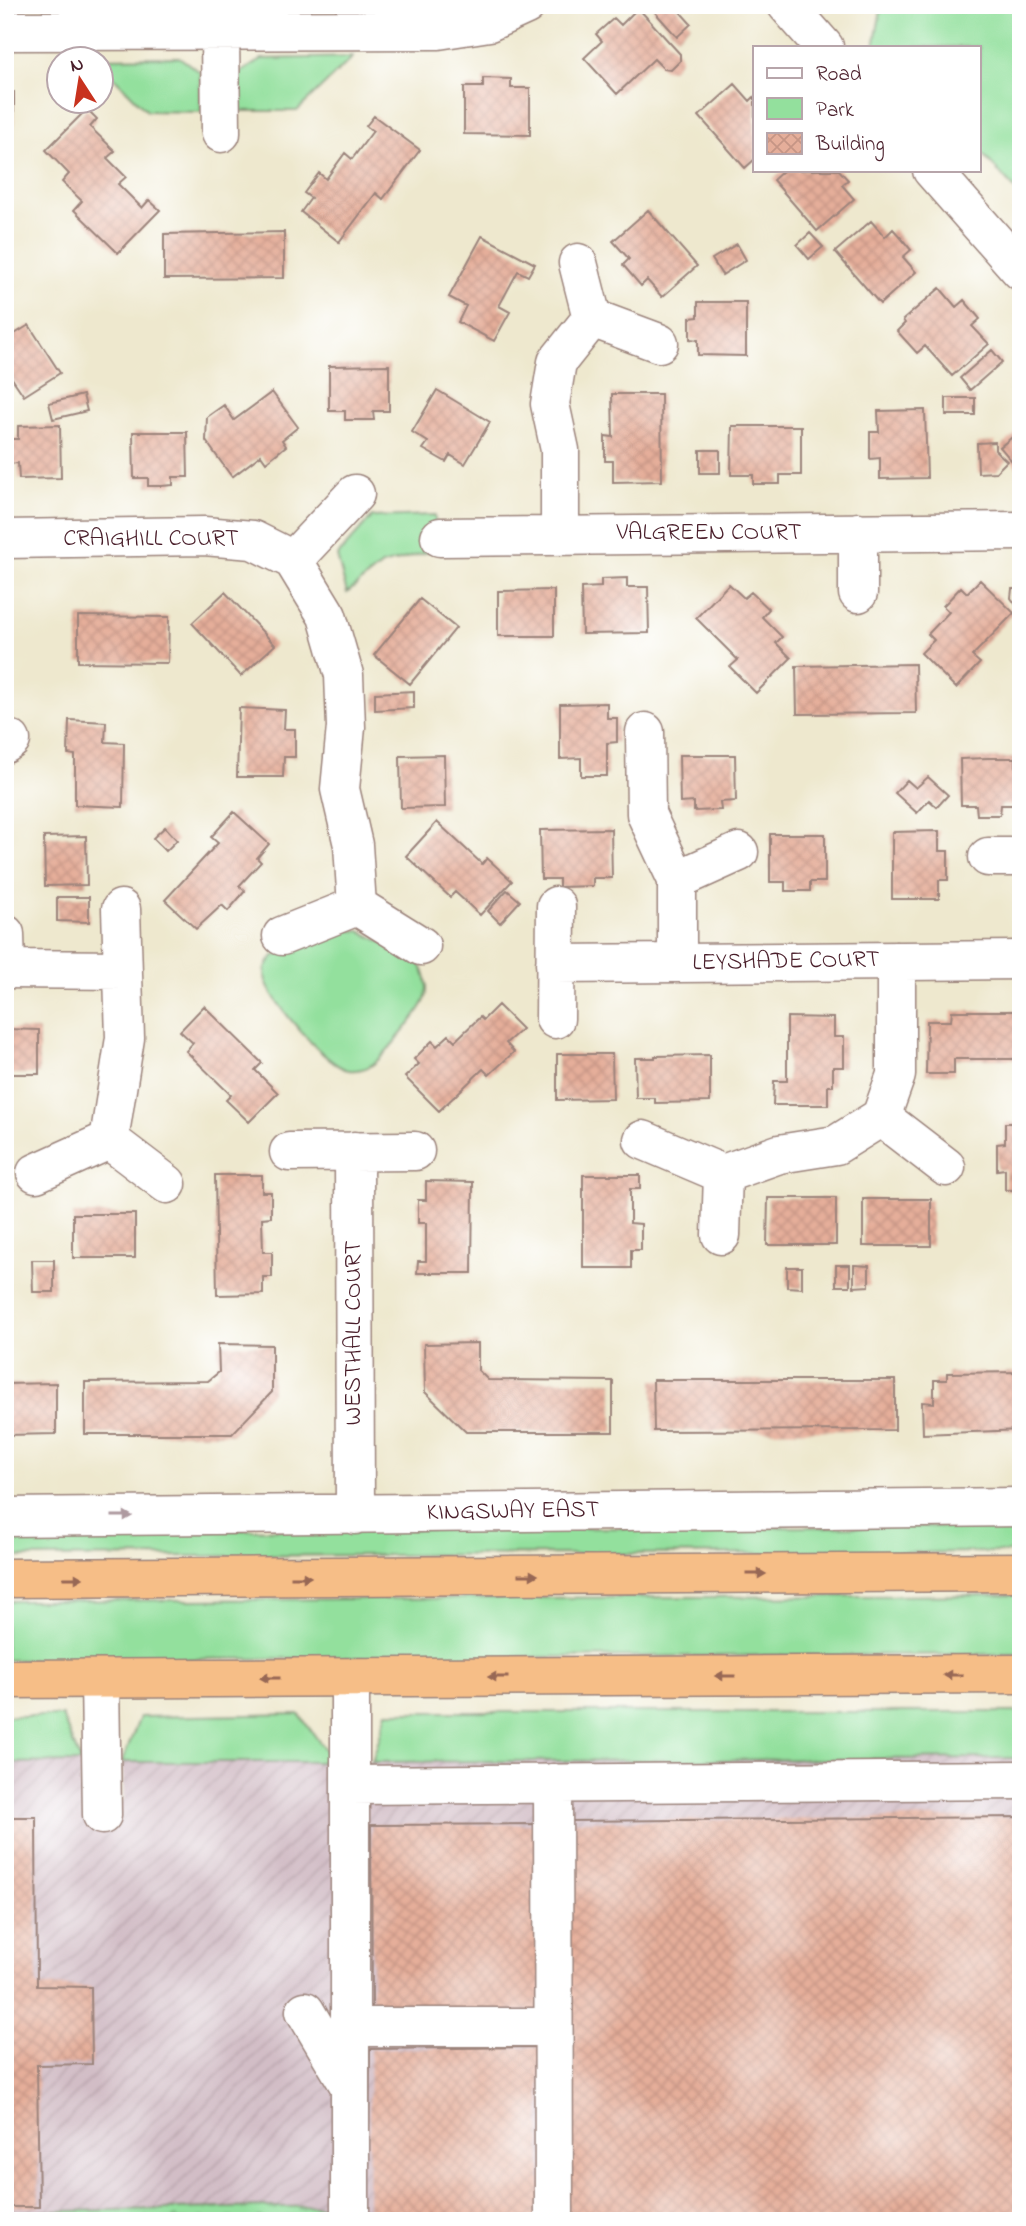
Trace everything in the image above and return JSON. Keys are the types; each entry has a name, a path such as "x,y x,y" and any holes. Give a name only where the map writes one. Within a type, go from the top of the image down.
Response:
{"highway":[{"path":"5,1578 1021,1572"},
{"path":"5,1679 1021,1674"}],"street":[{"path":"5,31 439,30 489,22 526,5"},
{"path":"220,31 221,133"},
{"path":"934,172 1021,271"},
{"path":"578,263 592,318"},
{"path":"592,318 659,343"},
{"path":"560,534 560,450 550,404 557,362 592,318"},
{"path":"355,494 293,560 327,616 344,676 346,727 340,789 353,845 356,906"},
{"name":"VALGREEN COURT","path":"440,537 1021,531"},
{"path":"858,532 858,593"},
{"name":"CRAIGHILL COURT","path":"5,539 204,536 253,540 293,560"},
{"name":"LEYSHADE COURT","path":"645,732 646,814 677,880 677,963"},
{"path":"677,880 739,852"},
{"path":"282,936 356,906"},
{"path":"356,906 421,946"},
{"path":"555,1019 556,906"},
{"path":"109,1140 125,1038 121,909"},
{"path":"5,934 6,970 122,970"},
{"name":"LEYSHADE COURT","path":"555,964 1021,960"},
{"name":"LEYSHADE COURT","path":"881,1116 896,1075 895,961"},
{"path":"643,1140 723,1174 779,1154 836,1145 881,1116 946,1167"},
{"path":"36,1173 109,1140"},
{"path":"109,1140 167,1184"},
{"name":"WESTHALL COURT","path":"354,1151 355,1515"},
{"path":"289,1152 415,1151"},
{"path":"721,1235 723,1174"},
{"name":"KINGSWAY EAST","path":"5,1517 1021,1507"},
{"path":"350,1678 350,2221"},
{"path":"100,1679 102,1815"},
{"path":"351,1785 1021,1780"},
{"path":"553,1783 554,2221"},
{"path":"305,2011 349,2085"},
{"path":"349,2027 553,2027"}],"shaded area":[{"path":"1021,1758 1021,2221 335,2221 333,2206 5,2212 5,1763 81,1762 81,1801 101,1802 124,1801 122,1762"}],"green space":[{"path":"882,5 1021,5 1021,196 981,152 981,46 874,46"},
{"path":"179,57 200,72 201,112 147,111 116,79 116,58"},
{"path":"353,57 297,111 239,111 240,73 262,59"},
{"path":"435,515 435,550 382,565 347,593 337,556 372,517"},
{"path":"346,930 360,931 416,959 427,984 425,1000 400,1035 370,1066 354,1070 339,1066 315,1046 278,1003 265,977 266,967 274,956"},
{"path":"1021,1526 1021,1552 5,1557 5,1531"},
{"path":"1021,1595 1021,1654 5,1660 5,1601"},
{"path":"387,1712 1021,1712 1021,1758 372,1762"},
{"path":"299,1714 334,1762 122,1762 140,1717"},
{"path":"5,1716 62,1716 81,1762 5,1763"},
{"path":"333,2206 335,2221 5,2221 5,2212"}],"building":[{"path":"658,5 674,5 691,24 677,37 653,10"},
{"path":"638,8 680,54 680,61 671,70 664,69 654,59 617,94 584,58 602,41 596,34 614,18 621,25"},
{"path":"483,78 511,79 511,88 530,88 530,135 464,134 464,87 483,87"},
{"path":"735,84 750,101 753,98 753,161 745,168 699,116"},
{"path":"5,92 14,92 14,138 5,138"},
{"path":"80,116 94,116 97,119 90,127 115,151 107,158 126,177 118,184 142,208 149,200 160,210 118,253 74,210 82,201 62,182 69,174 46,150"},
{"path":"374,116 420,150 383,199 376,193 339,242 301,212 311,198 304,193 319,173 326,179 345,153 352,159 373,131 366,126"},
{"path":"782,172 841,172 848,180 842,185 854,199 817,231 773,180"},
{"path":"648,210 697,266 662,297 647,280 641,286 623,265 629,259 613,241"},
{"path":"871,221 885,237 893,229 902,239 911,250 903,257 916,272 880,304 835,252"},
{"path":"284,232 284,278 164,279 164,234"},
{"path":"810,233 823,247 809,259 797,245"},
{"path":"482,236 535,264 528,276 518,271 499,306 510,312 494,341 458,322 466,306 449,297"},
{"path":"737,244 746,260 722,275 712,259"},
{"path":"940,288 956,307 964,300 980,319 972,326 989,344 952,376 925,346 917,353 897,331 905,323 903,320"},
{"path":"698,302 746,302 746,356 698,355 698,340 690,339 690,318 698,317"},
{"path":"29,325 60,373 24,396 5,368 5,340"},
{"path":"992,350 1002,362 970,390 960,378"},
{"path":"389,365 389,411 373,411 374,420 345,420 345,411 329,411 329,366"},
{"path":"437,390 490,422 465,464 450,455 446,462 423,449 428,442 412,432"},
{"path":"272,392 298,427 282,440 286,446 266,462 261,455 232,477 206,441 207,417 224,405 234,420"},
{"path":"612,394 661,394 662,481 613,482 613,461 605,461 605,436 613,437"},
{"path":"83,395 87,411 53,419 49,403"},
{"path":"946,398 975,398 975,415 946,415"},
{"path":"925,410 927,478 880,479 880,458 870,459 870,432 879,432 878,411"},
{"path":"60,425 61,478 19,479 18,463 9,464 8,439 18,439 18,426"},
{"path":"732,426 801,426 801,475 780,475 780,484 753,484 753,475 731,475"},
{"path":"1021,430 1021,472 1000,447"},
{"path":"133,432 187,432 188,477 173,477 173,485 161,486 148,486 148,478 134,478"},
{"path":"995,442 995,450 1007,461 996,472 978,473 977,443"},
{"path":"700,450 720,450 720,473 700,473"},
{"path":"627,578 627,587 648,587 649,633 582,634 581,588 601,587 601,579"},
{"path":"980,580 1014,613 972,656 980,663 956,688 921,653 934,640 928,634 949,612 943,606 961,587 967,593"},
{"path":"729,584 744,598 751,592 769,609 762,617 782,637 776,643 791,658 756,693 730,667 738,660 696,618"},
{"path":"1012,589 1021,589 1021,612 1011,598"},
{"path":"554,590 554,636 498,636 498,591"},
{"path":"225,592 275,645 241,676 192,623"},
{"path":"420,599 456,628 410,684 374,655"},
{"path":"78,616 169,617 168,663 78,662"},
{"path":"915,664 916,713 797,714 796,666"},
{"path":"414,691 414,708 375,710 375,693"},
{"path":"607,703 607,718 617,718 617,742 607,743 607,776 581,776 581,758 560,759 560,704"},
{"path":"239,708 285,710 284,729 295,729 295,757 284,757 283,777 237,777"},
{"path":"69,720 106,722 105,742 124,743 123,807 75,805 75,755 68,754"},
{"path":"444,755 445,807 401,808 400,756"},
{"path":"679,755 735,755 736,801 720,802 721,810 694,811 694,802 680,803"},
{"path":"1016,758 1016,805 1001,805 1000,815 977,815 976,805 961,805 960,759"},
{"path":"928,777 948,795 937,807 929,800 917,813 895,793 907,780 916,788"},
{"path":"234,812 269,844 257,858 261,862 239,886 245,891 228,911 222,905 196,929 165,900 218,843 211,837"},
{"path":"437,822 482,864 487,858 512,881 480,915 455,892 450,897 406,856"},
{"path":"165,827 177,840 166,851 153,838"},
{"path":"611,829 612,878 593,878 593,886 559,887 559,879 541,879 540,830"},
{"path":"939,831 939,851 948,851 948,880 939,880 939,899 892,899 892,832"},
{"path":"770,834 825,834 825,882 810,882 810,891 785,891 785,882 770,882"},
{"path":"86,836 87,885 45,886 44,837"},
{"path":"507,890 520,901 500,923 488,911"},
{"path":"57,897 89,897 89,922 57,921"},
{"path":"498,1005 522,1029 506,1043 514,1052 489,1075 483,1069 439,1111 405,1077 419,1064 414,1059 432,1041 437,1046 449,1035 455,1041 480,1017 483,1020"},
{"path":"204,1006 262,1063 255,1070 278,1093 249,1122 226,1100 231,1095 186,1051 193,1043 180,1031"},
{"path":"952,1011 1019,1011 1019,1059 954,1059 954,1074 926,1074 927,1021 951,1021"},
{"path":"787,1017 834,1018 834,1037 844,1037 844,1067 833,1067 833,1086 828,1086 828,1105 773,1105 774,1081 787,1081"},
{"path":"5,1029 39,1030 39,1074 5,1074"},
{"path":"557,1054 612,1054 613,1099 557,1100"},
{"path":"710,1055 710,1102 655,1103 655,1098 636,1098 635,1058"},
{"path":"1005,1123 1021,1123 1021,1190 1005,1190 1005,1169 997,1170 997,1144 1005,1143"},
{"path":"215,1175 262,1175 262,1192 271,1192 271,1217 262,1218 263,1252 272,1252 272,1277 263,1277 263,1294 217,1295"},
{"path":"583,1175 640,1175 640,1189 630,1189 630,1223 641,1224 641,1250 631,1250 631,1268 583,1268"},
{"path":"426,1181 473,1182 472,1273 417,1273 418,1261 426,1261 426,1223 418,1223 418,1200 426,1200"},
{"path":"5,1185 9,1185 10,1210 5,1210"},
{"path":"768,1198 836,1198 836,1245 767,1245"},
{"path":"863,1199 931,1199 931,1246 863,1246"},
{"path":"73,1214 135,1214 135,1258 73,1258"},
{"path":"1017,1218 1021,1218 1021,1273 1016,1273"},
{"path":"32,1260 54,1260 54,1292 33,1292"},
{"path":"836,1265 850,1265 850,1286 836,1286"},
{"path":"854,1265 869,1266 869,1286 854,1287"},
{"path":"787,1267 802,1267 802,1288 787,1287"},
{"path":"478,1343 478,1370 488,1380 613,1381 613,1432 466,1432 425,1392 424,1344"},
{"path":"218,1344 272,1345 272,1392 232,1434 85,1434 85,1382 208,1381 219,1372"},
{"path":"1021,1372 1021,1430 923,1434 922,1402 934,1403 934,1380 947,1380 947,1373"},
{"path":"653,1380 895,1380 895,1430 654,1431"},
{"path":"56,1383 56,1434 5,1435 5,1384"},
{"path":"5,1817 36,1817 37,1986 91,1987 92,2064 37,2065 39,2207 5,2207"},
{"path":"1021,1817 1021,2221 567,2221 565,1821"},
{"path":"540,1824 541,2011 372,2011 371,1825"},
{"path":"540,2047 541,2221 370,2221 370,2049"}]}
